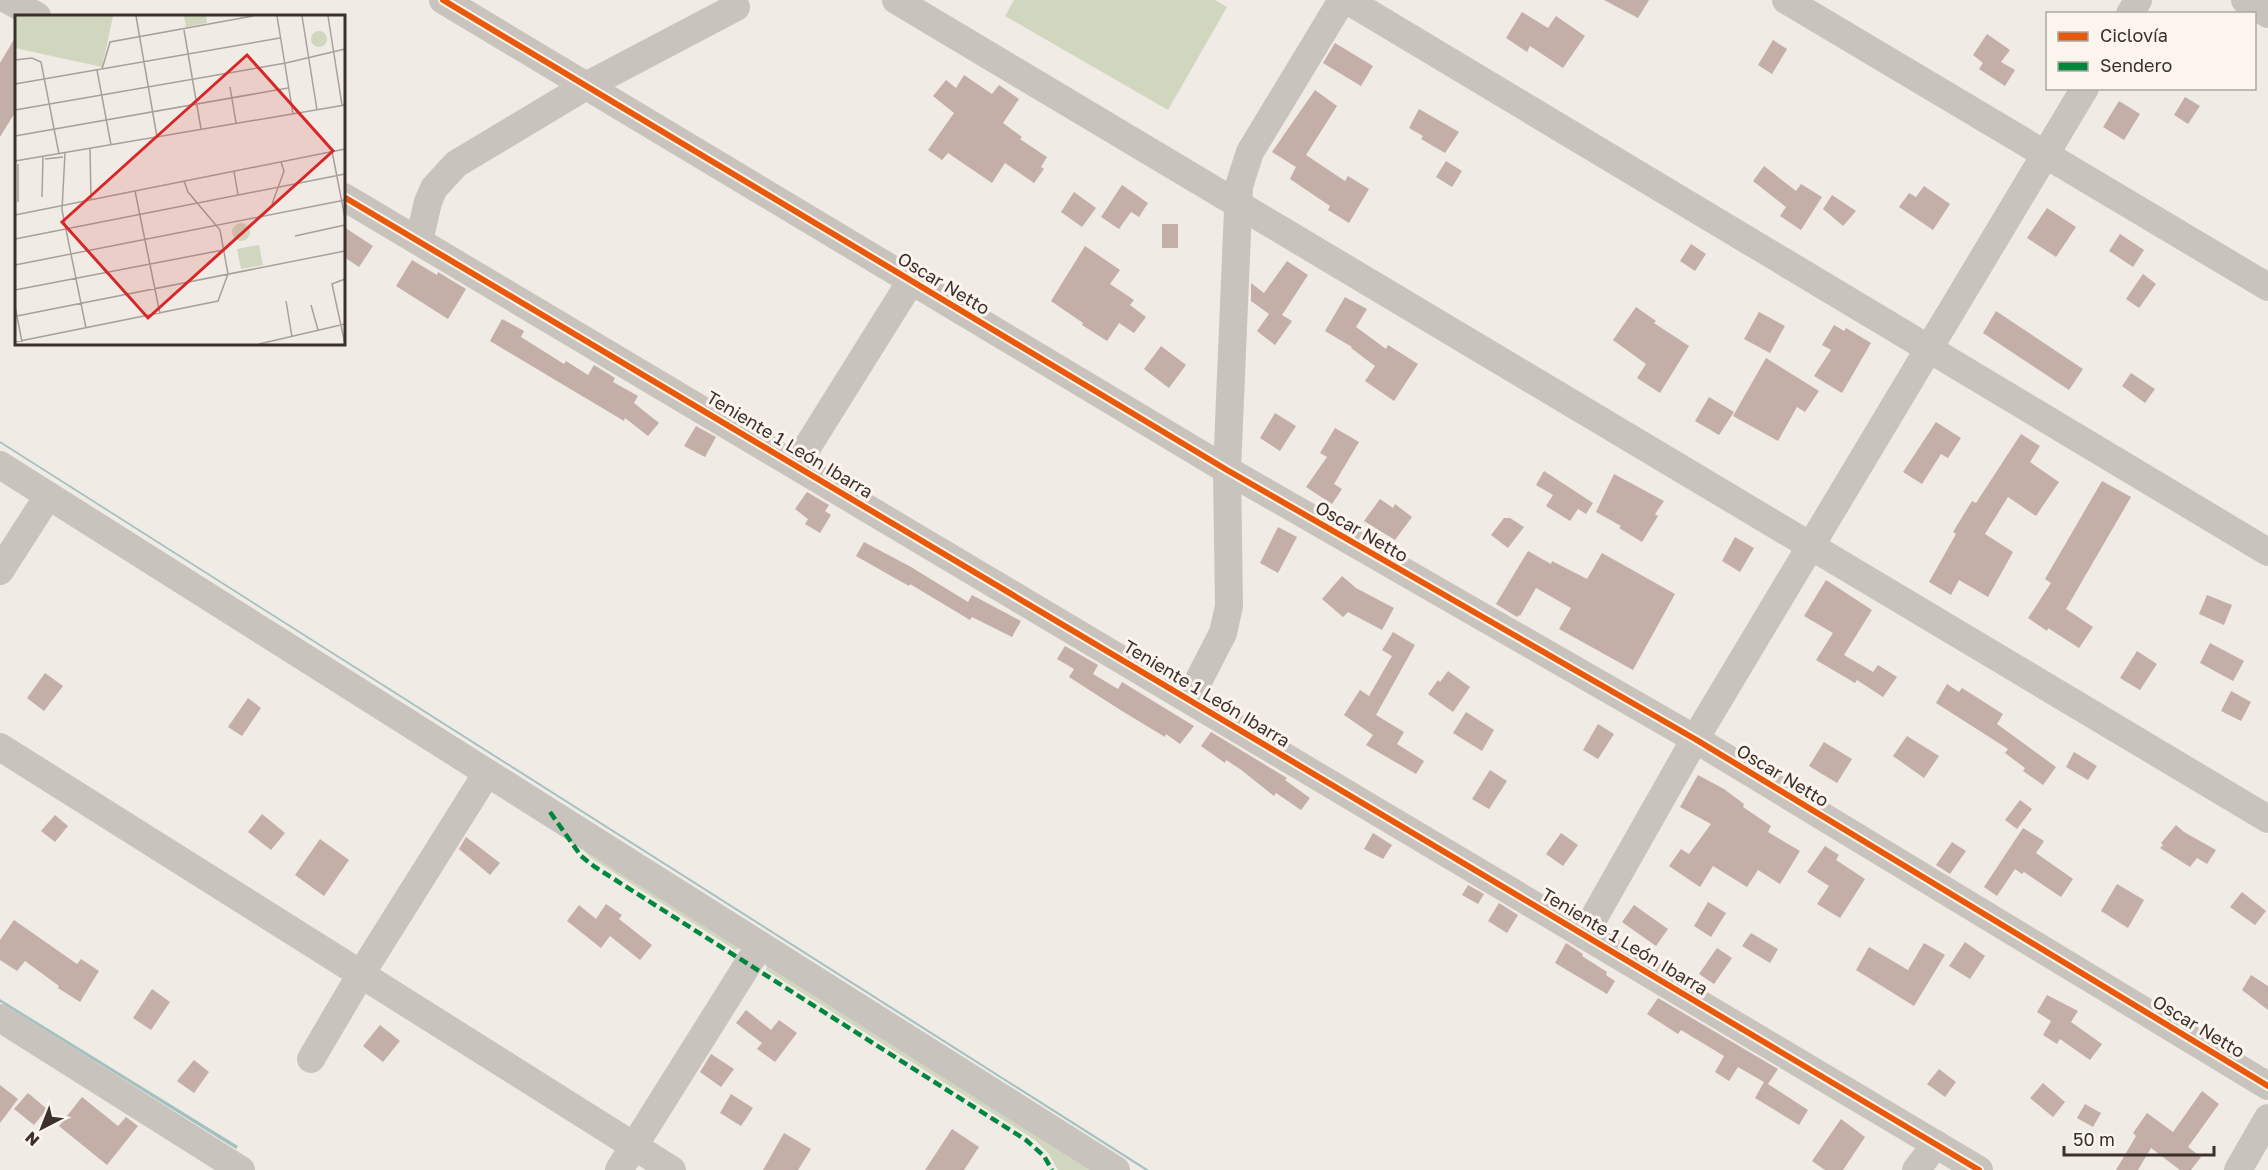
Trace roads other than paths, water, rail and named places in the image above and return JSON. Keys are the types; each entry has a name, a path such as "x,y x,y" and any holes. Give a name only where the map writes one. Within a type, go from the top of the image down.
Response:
{"street":[{"path":"8,0 35,15"},
{"name":"Oscar Netto","path":"443,0 1227,470 1695,739 2268,1086"},
{"path":"896,0 2268,819"},
{"path":"1189,699 1218,644 1229,606 1227,470 1239,186 1250,152 1342,0"},
{"path":"1347,0 2268,552"},
{"path":"1786,0 2268,287"},
{"path":"2245,0 2268,14"},
{"path":"419,241 428,202 434,188 456,164 586,86 736,7"},
{"path":"1584,934 1695,739 2084,90"},
{"name":"Teniente 1 León Ibarra","path":"345,197 1979,1170"},
{"path":"796,465 911,280"},
{"path":"0,465 1109,1168"},
{"path":"0,571 48,496"},
{"path":"0,747 361,974 627,1158 672,1170"},
{"path":"311,1059 361,974 487,773"},
{"path":"627,1158 760,945"},
{"path":"0,1018 241,1170"},
{"path":"2238,1170 2268,1118"},
{"path":"1916,1170 1936,1144"}],"water":[{"path":"0,441 1149,1170 1145,1170"},
{"path":"0,999 238,1146 236,1149 0,1002"}]}
